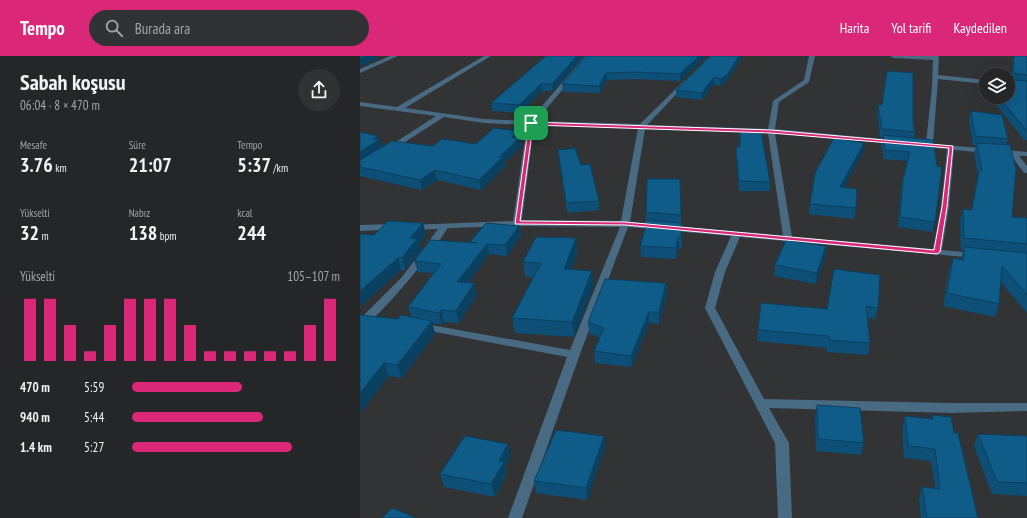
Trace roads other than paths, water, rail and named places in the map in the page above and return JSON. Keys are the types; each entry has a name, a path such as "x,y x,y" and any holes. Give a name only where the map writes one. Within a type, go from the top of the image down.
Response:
{"street":[{"path":"360,71 395,56"},
{"path":"397,110 488,56"},
{"path":"517,223 531,123 588,56"},
{"path":"788,239 771,131 776,101 807,81 812,56"},
{"path":"893,56 936,58 936,77 929,145"},
{"path":"515,518 574,354 625,224 642,126 694,73"},
{"path":"936,77 979,81"},
{"path":"1015,85 1027,86"},
{"path":"360,104 484,121 771,131 905,143"},
{"path":"386,152 443,115"},
{"path":"913,144 1027,154"},
{"path":"937,252 945,207 951,147"},
{"path":"1013,153 1027,171"},
{"path":"360,228 444,227 517,223 625,224 980,256"},
{"path":"360,325 387,300 412,272 444,227"},
{"path":"737,234 720,272 710,308 782,443 785,518"},
{"path":"369,316 384,319"},
{"path":"407,323 574,354"},
{"path":"761,403 952,408 1027,407"}]}
